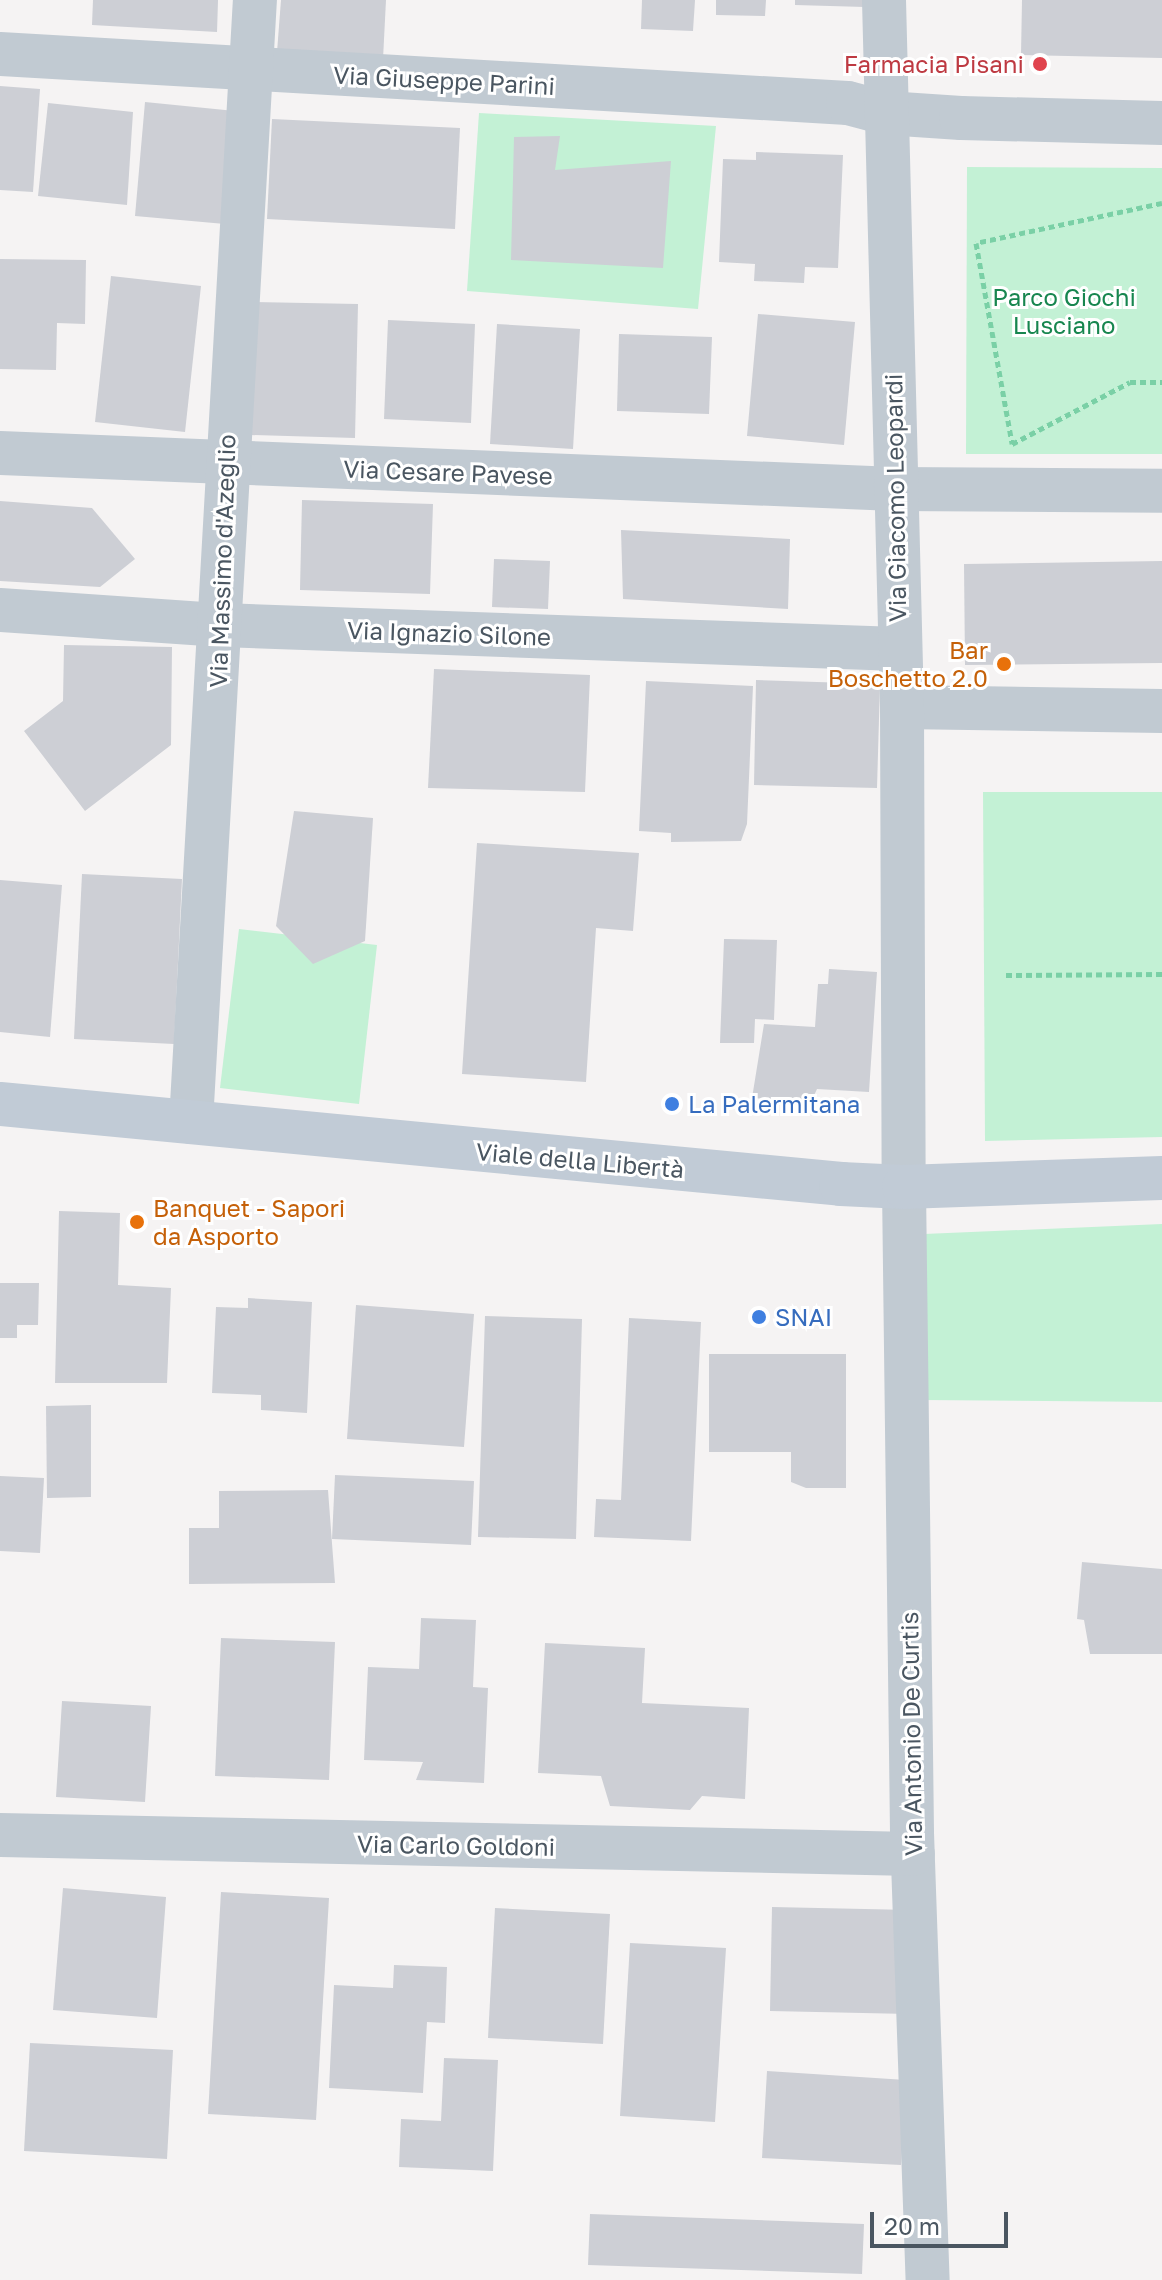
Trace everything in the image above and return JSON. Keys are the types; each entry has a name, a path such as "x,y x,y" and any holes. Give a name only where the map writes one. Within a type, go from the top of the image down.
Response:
{"main road":[{"name":"Viale della Libertà","path":"0,1104 904,1187 1162,1178"}],"street":[{"name":"Via Massimo d'Azeglio","path":"191,1122 221,625 225,465 255,0"},
{"name":"Via Giacomo Leopardi","path":"884,0 902,707 904,1187"},
{"name":"Via Giuseppe Parini","path":"0,54 848,103 886,113 1162,123"},
{"name":"Via Cesare Pavese","path":"0,453 225,465 895,489 1162,491"},
{"name":"Via Ignazio Silone","path":"0,610 221,625 899,649"},
{"path":"902,707 1162,711"},
{"name":"Via Antonio De Curtis","path":"904,1187 913,1854 928,2280"},
{"name":"Via Carlo Goldoni","path":"0,1835 913,1854"}],"path":[{"path":"1162,203 976,243 1012,444 1130,382 1162,382"},
{"path":"1006,975 1162,974"}],"green space":[{"path":"479,113 716,126 698,309 467,291"},
{"name":"Parco Giochi Lusciano","path":"967,167 1162,168 1162,454 966,454"},
{"path":"983,792 1162,792 1162,1137 985,1141"},
{"path":"239,929 377,945 359,1104 220,1088"},
{"path":"1162,1224 1162,1402 921,1400 924,1234"}],"building":[{"path":"93,0 218,0 217,32 92,25"},
{"path":"281,0 386,0 383,59 277,52"},
{"path":"642,0 695,0 693,31 641,29"},
{"path":"716,0 766,0 765,16 716,15"},
{"path":"795,0 865,0 865,7 795,5"},
{"path":"1022,0 1162,0 1162,58 1021,55"},
{"path":"0,86 40,89 33,192 0,190"},
{"path":"145,102 235,111 225,224 135,216"},
{"path":"48,103 133,112 127,205 38,196"},
{"path":"272,119 460,128 455,229 267,219"},
{"path":"560,136 555,170 671,161 663,268 511,260 514,137"},
{"path":"756,152 843,155 838,268 805,267 804,283 754,281 755,264 719,262 723,159 756,160"},
{"path":"0,259 86,260 85,324 57,323 56,370 0,369"},
{"path":"111,276 201,286 185,432 95,422"},
{"path":"253,302 358,304 355,438 250,435"},
{"path":"758,314 855,322 844,445 747,436"},
{"path":"388,320 475,324 471,423 384,419"},
{"path":"497,324 580,329 573,449 490,444"},
{"path":"619,334 712,337 709,414 617,411"},
{"path":"302,500 433,504 430,594 300,590"},
{"path":"0,501 92,508 135,559 100,587 0,581"},
{"path":"621,530 790,539 788,609 623,599"},
{"path":"494,559 550,561 548,609 492,607"},
{"path":"1162,561 1162,663 965,665 964,564"},
{"path":"64,645 172,647 171,745 85,811 24,731 63,701"},
{"path":"434,669 590,675 585,792 428,788"},
{"path":"756,680 880,684 877,788 754,785"},
{"path":"646,681 753,686 747,824 741,841 671,842 671,833 639,831"},
{"path":"294,811 373,818 365,941 313,964 276,926"},
{"path":"477,843 639,853 633,931 596,928 586,1082 462,1074"},
{"path":"82,874 182,879 174,1044 74,1039"},
{"path":"0,880 62,885 50,1037 0,1032"},
{"path":"724,939 777,940 774,1020 755,1019 754,1043 720,1043"},
{"path":"829,969 877,972 869,1092 817,1089 811,1102 752,1098 764,1024 815,1027 818,984 828,984"},
{"path":"59,1211 120,1213 118,1285 171,1288 167,1383 55,1383"},
{"path":"0,1283 39,1283 38,1325 17,1325 17,1338 0,1338"},
{"path":"248,1298 312,1302 307,1413 261,1410 261,1395 212,1393 216,1307 248,1308"},
{"path":"356,1305 474,1314 464,1447 347,1439"},
{"path":"485,1316 582,1319 576,1539 478,1537"},
{"path":"629,1318 701,1322 691,1541 594,1537 596,1499 621,1500"},
{"path":"709,1354 846,1354 846,1488 806,1488 791,1482 791,1452 709,1452"},
{"path":"91,1405 91,1497 47,1498 46,1406"},
{"path":"335,1475 474,1481 471,1545 332,1539"},
{"path":"0,1476 44,1478 40,1553 0,1551"},
{"path":"328,1490 335,1583 189,1584 189,1528 219,1528 219,1491"},
{"path":"1082,1562 1162,1569 1162,1654 1090,1654 1084,1620 1077,1619"},
{"path":"421,1618 476,1620 473,1687 488,1688 484,1783 416,1780 423,1762 364,1760 368,1667 419,1669"},
{"path":"221,1638 335,1642 329,1780 215,1776"},
{"path":"545,1643 645,1648 642,1703 749,1708 745,1799 702,1796 690,1810 610,1806 601,1776 538,1773"},
{"path":"62,1701 151,1706 145,1802 56,1797"},
{"path":"63,1888 166,1897 157,2018 53,2010"},
{"path":"221,1892 329,1898 316,2120 208,2114"},
{"path":"772,1907 911,1910 909,2014 770,2011"},
{"path":"495,1908 610,1914 603,2044 488,2038"},
{"path":"630,1943 726,1948 715,2122 620,2116"},
{"path":"394,1965 447,1967 445,2023 427,2022 423,2093 329,2088 334,1985 393,1988"},
{"path":"30,2043 173,2050 167,2159 24,2151"},
{"path":"444,2058 498,2060 493,2171 399,2167 401,2119 441,2121"},
{"path":"767,2071 906,2080 901,2165 762,2158"},
{"path":"590,2214 864,2224 862,2274 588,2265"}],"place":[{"name":"Farmacia Pisani","path":"1040,64"},
{"name":"Bar Boschetto 2.0","path":"1004,664"},
{"name":"La Palermitana","path":"672,1104"},
{"name":"Banquet - Sapori da Asporto","path":"137,1222"},
{"name":"SNAI","path":"759,1317"}]}
